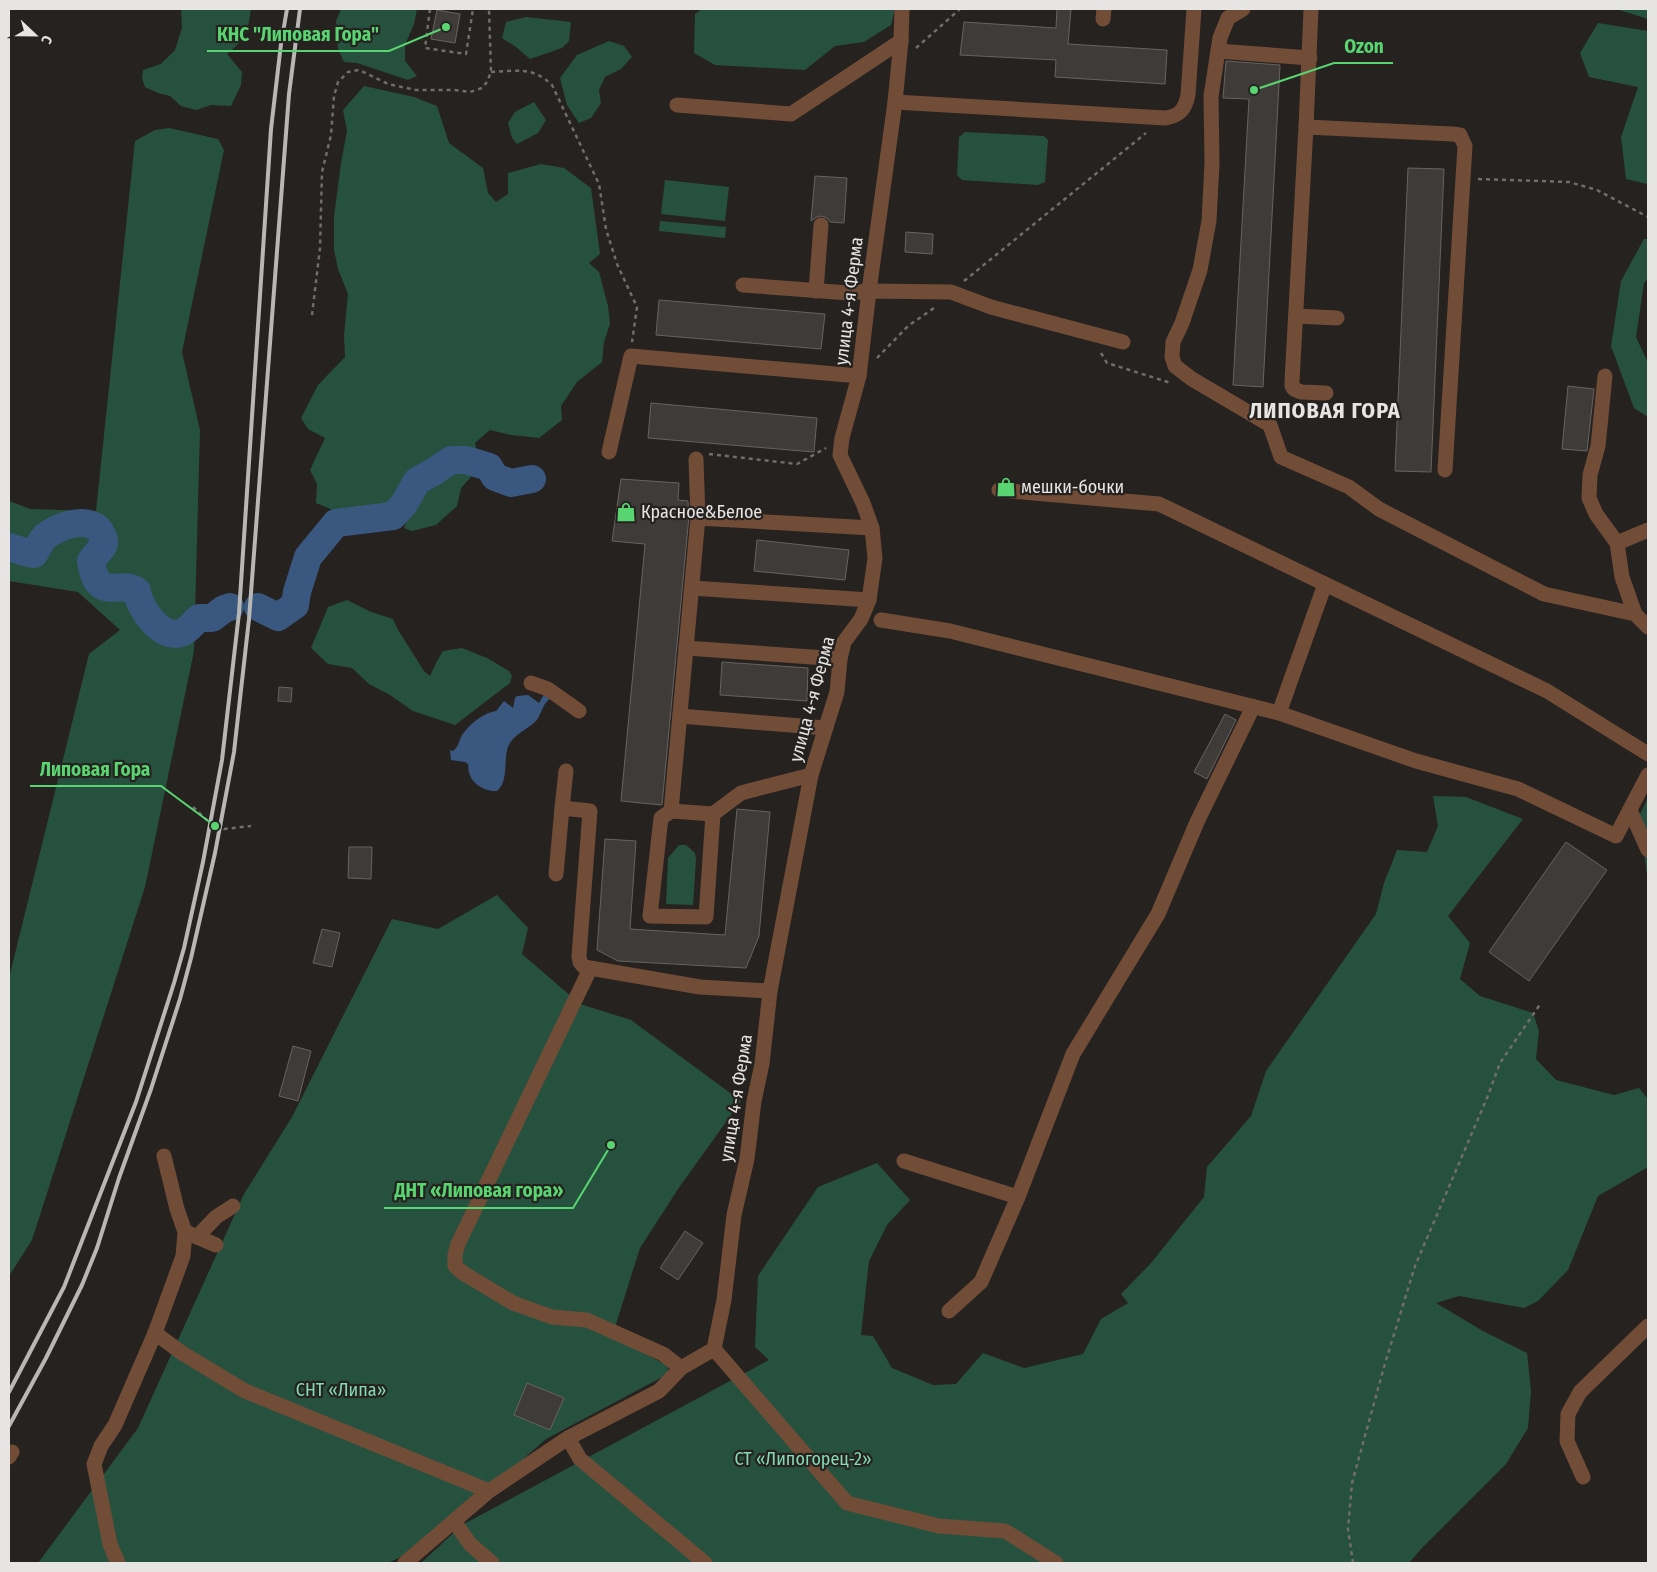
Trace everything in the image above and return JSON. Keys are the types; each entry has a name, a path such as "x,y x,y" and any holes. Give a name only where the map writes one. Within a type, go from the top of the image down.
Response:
{"street":[{"name":"улица 4-я Ферма","path":"714,1349 724,1300 734,1215 747,1158 754,1101 762,1064 770,991 811,776 837,692 840,659 844,642 861,619 869,600 875,558 872,528 863,503 840,455 842,438 860,370 895,102 902,9"},
{"path":"895,102 1174,117 1181,112 1188,95 1194,9"},
{"path":"1243,9 1228,18 1220,38 1212,96 1212,163 1209,221 1200,270 1182,323 1173,342 1172,357 1175,366 1192,380 1270,425 1282,457 1349,487 1378,510 1544,594 1635,614"},
{"path":"1311,9 1292,386 1301,392 1326,393"},
{"path":"677,104 792,114 901,41"},
{"path":"1218,51 1310,58"},
{"path":"1306,127 1460,135 1464,146 1445,470"},
{"path":"816,291 821,225"},
{"path":"743,285 848,293 869,291 951,292 991,307 1123,342"},
{"path":"1296,316 1337,318"},
{"path":"609,452 631,356 860,370"},
{"path":"1605,376 1598,446 1590,475 1589,498 1596,514 1617,543 1622,577 1635,614 1648,627"},
{"path":"671,811 698,518 700,456"},
{"path":"999,490 1159,504 1547,691 1648,754"},
{"path":"698,518 872,528"},
{"path":"1617,543 1648,530"},
{"path":"1279,713 1324,584"},
{"path":"692,588 869,600"},
{"path":"881,620 950,631 1279,713 1416,761 1518,789 1616,836 1648,775"},
{"path":"686,648 840,659"},
{"path":"531,682 548,689 580,711"},
{"path":"949,1311 981,1282 1018,1197 1073,1054 1158,914 1197,822 1253,707"},
{"path":"680,716 826,728"},
{"path":"556,874 566,771"},
{"path":"713,814 706,917 650,916 660,818 671,811 713,814 741,793 811,776"},
{"path":"562,808 590,811 579,956 580,962 584,967 700,987 770,991"},
{"path":"1630,810 1648,850"},
{"path":"590,969 458,1244 455,1266 463,1273 513,1303 552,1317 587,1320 663,1354 681,1368"},
{"path":"164,1156 176,1209 191,1234 216,1245"},
{"path":"904,1161 1018,1197"},
{"path":"118,1563 110,1544 94,1464 101,1446 115,1425 155,1333 191,1234 233,1206"},
{"path":"1583,1476 1567,1441 1568,1414 1580,1392 1648,1326"},
{"path":"155,1333 182,1353 244,1390 490,1491"},
{"path":"404,1563 490,1491 568,1438 660,1390 681,1368 714,1349 847,1503 939,1526 1005,1531 1056,1563"},
{"path":"568,1438 580,1459 705,1563"},
{"path":"454,1521 470,1544 492,1563"}],"path":[{"path":"430,9 425,48 466,54 473,9"},
{"path":"312,315 320,248 322,172 332,135 334,96 338,82 348,72 359,70 388,84 416,90 470,92 482,88 491,72 489,9"},
{"path":"898,64 960,9"},
{"path":"491,72 529,71 542,75 552,85 599,184 609,238 617,264 637,307 631,356"},
{"path":"860,370 878,358 908,326 929,313 951,292 1165,118"},
{"path":"1462,178 1570,182 1597,190 1648,217"},
{"path":"1091,334 1107,363 1169,383 1192,380"},
{"path":"700,456 797,464 842,438"},
{"path":"193,807 210,823 221,824 224,828 251,826"},
{"path":"1353,1563 1348,1529 1352,1483 1384,1367 1416,1266 1500,1063 1541,1003"}],"green space":[{"path":"181,9 251,9 245,35 239,44 227,54 242,72 241,85 231,106 211,105 196,110 181,106 170,96 145,87 142,78 143,70 161,64 175,50 182,28"},
{"path":"341,9 417,9 414,24 405,45 405,61 417,76 408,80 357,63 344,62 338,49 336,21"},
{"path":"702,9 895,9 891,25 864,42 835,46 805,70 715,65 694,53 695,14"},
{"path":"1616,9 1648,9 1648,19"},
{"path":"526,17 571,22 569,41 562,48 530,59 502,38 506,22"},
{"path":"1598,23 1648,31 1648,184 1626,179 1621,137 1638,87 1589,77 1580,53"},
{"path":"609,41 624,46 632,57 621,69 605,77 599,90 601,103 591,118 579,123 567,105 560,78 577,55"},
{"path":"364,86 414,97 437,106 449,143 483,168 488,193 496,202 508,194 508,173 541,164 564,168 591,188 600,254 589,263 599,272 608,306 610,324 604,342 602,362 577,382 561,406 562,420 539,438 511,435 490,430 475,443 480,467 461,488 457,506 436,525 412,531 404,528 416,492 404,495 393,507 373,512 358,510 345,515 316,503 317,484 310,470 325,438 308,429 301,418 318,385 345,357 344,335 348,294 338,269 334,250 334,216 347,131 343,110"},
{"path":"534,102 546,120 538,133 517,144 512,138 508,123 515,112"},
{"path":"169,128 218,139 224,150 182,352 200,430 194,651 145,887 32,1240 9,1276 9,978 89,654 120,630 78,592 9,581 9,501 30,509 96,511 135,141 155,130"},
{"path":"965,132 1044,136 1048,140 1045,182 1038,185 962,180 957,175 959,137"},
{"path":"665,180 729,187 725,221 661,214"},
{"path":"660,221 726,227 725,238 659,231"},
{"path":"1644,239 1648,239 1648,278 1644,283 1636,337 1648,363 1648,417 1634,408 1611,346 1621,281"},
{"path":"347,600 371,612 393,619 424,671 430,676 443,651 462,648 487,658 509,671 512,676 510,683 455,725 413,711 390,695 369,684 352,668 328,664 311,648 328,607"},
{"name":"СТ «Липогорец-2»","path":"1433,796 1466,797 1523,819 1448,916 1470,943 1460,979 1480,996 1533,1013 1539,1031 1536,1059 1556,1080 1614,1095 1639,1088 1648,1099 1648,1167 1598,1196 1568,1270 1538,1301 1524,1308 1459,1296 1436,1303 1483,1331 1527,1353 1531,1391 1528,1428 1506,1464 1409,1563 421,1563 462,1525 769,1360 755,1347 758,1276 818,1187 877,1163 910,1200 887,1225 869,1261 861,1335 873,1336 892,1368 933,1385 956,1384 983,1353 1024,1368 1083,1354 1101,1319 1128,1303 1121,1294 1151,1263 1204,1197 1207,1167 1251,1116 1266,1071 1376,914 1384,883 1397,850 1427,852 1438,826"},
{"path":"1648,798 1648,882 1639,816"},
{"path":"679,845 686,845 695,853 693,905 666,904 668,858"},
{"name":"СНТ «Липа»","path":"497,895 528,928 522,954 580,1004 631,1020 741,1101 678,1189 640,1248 616,1324 624,1342 668,1366 668,1374 546,1439 495,1484 405,1555 388,1563 38,1563 138,1428 244,1194 292,1117 392,919 438,929"}],"water":[{"path":"546,691 550,699 545,704 536,721 513,739 508,747 503,782 497,791 484,789 476,784 470,776 468,764 451,760 450,750 453,751 455,749 461,737 476,720 496,711 504,701 513,708 517,696 528,695 539,703"}],"building":[{"path":"1057,9 1071,9 1068,44 1167,50 1165,84 1055,77 1056,60 960,55 964,22 1056,28"},
{"path":"437,10 460,14 455,43 431,39"},
{"path":"1226,61 1280,65 1263,387 1233,385 1249,99 1223,98"},
{"path":"1408,168 1444,169 1431,472 1395,471"},
{"path":"815,176 847,178 844,223 830,222 827,218 821,216 811,221"},
{"path":"906,232 933,234 932,254 905,252"},
{"path":"659,300 825,314 821,349 656,335"},
{"path":"1568,386 1594,389 1587,451 1562,449"},
{"path":"651,403 817,418 814,452 648,438"},
{"path":"621,479 679,483 678,500 688,501 689,516 662,805 621,801 645,544 612,541"},
{"path":"757,540 849,550 845,580 754,571"},
{"path":"722,662 808,668 807,701 720,695"},
{"path":"279,687 292,688 291,702 278,701"},
{"path":"1225,714 1236,720 1207,779 1194,772"},
{"path":"737,809 770,812 759,936 746,968 618,961 597,950 605,839 636,841 630,929 725,935"},
{"path":"1566,842 1607,870 1529,981 1489,952"},
{"path":"349,847 372,847 371,879 348,878"},
{"path":"322,929 340,933 332,967 313,963"},
{"path":"293,1046 311,1051 298,1101 279,1096"},
{"path":"685,1231 703,1243 678,1280 660,1268"},
{"path":"527,1383 564,1398 550,1430 514,1415"}],"waterway":[{"path":"258,607 278,617 295,605 308,557 336,523 393,516 404,504 417,481 451,460 466,460 489,467 495,477 511,483 532,479"},
{"path":"9,547 34,554 43,539 53,531 76,523 92,525 98,529 104,540 104,545 91,561 98,582 109,588 123,587 137,591 147,614 152,621 166,632 173,634 184,632 199,618 212,618 230,607"}],"railway":[{"path":"9,1392 64,1287 136,1102 184,948 203,862 222,760 239,613 271,129 287,9"},
{"path":"9,1426 46,1358 82,1285 97,1248 180,999 215,853 234,752 249,619 289,94 300,9"}],"place":[{"name":"КНС \"Липовая Гора\"","path":"446,27"},
{"name":"Ozon","path":"1254,90"},
{"name":"мешки-бочки","path":"1006,487"},
{"name":"Красное&Белое","path":"626,512"},
{"name":"Липовая Гора","path":"215,826"},
{"name":"ДНТ «Липовая гора»","path":"611,1145"}],"district":[{"name":"ЛИПОВАЯ ГОРА","path":"1325,410"}]}
